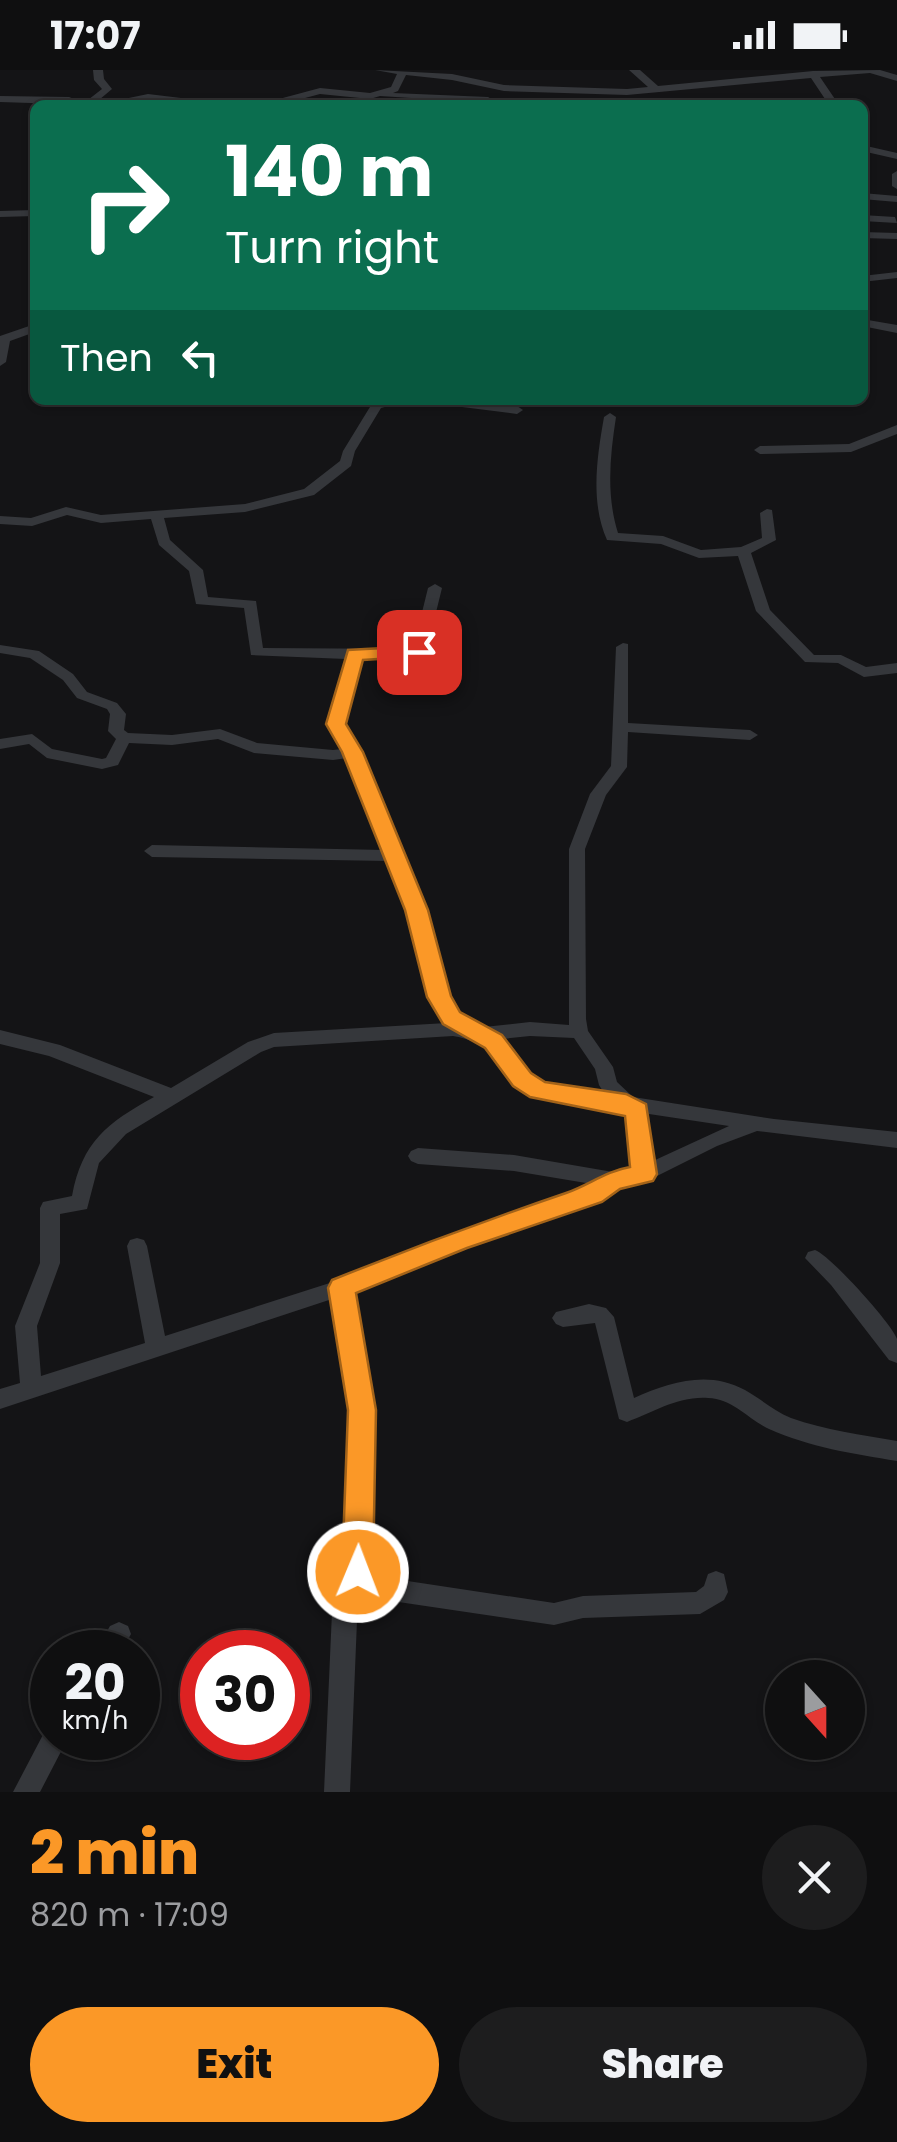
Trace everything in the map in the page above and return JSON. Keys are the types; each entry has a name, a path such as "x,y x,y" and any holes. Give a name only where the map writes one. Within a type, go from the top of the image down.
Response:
{"street":[{"path":"92,100 107,90 99,80 98,70"},
{"path":"380,70 518,89 613,91 870,70 897,78"},
{"path":"634,70 657,90"},
{"path":"813,74 831,100"},
{"path":"380,94 394,88 401,75"},
{"path":"538,78 546,89"},
{"path":"682,86 692,100"},
{"path":"515,100 518,89"},
{"path":"568,100 571,90"},
{"path":"287,100 320,91 488,100"},
{"path":"613,91 614,100"},
{"path":"127,100 148,96 177,100"},
{"path":"0,99 69,100"},
{"path":"868,152 897,156"},
{"path":"897,174 897,186"},
{"path":"868,197 897,199"},
{"path":"4,214 30,214"},
{"path":"4,214 30,221"},
{"path":"868,219 896,226"},
{"path":"868,233 896,226"},
{"path":"868,277 897,275"},
{"path":"868,323 897,328"},
{"path":"0,362 2,339 30,330"},
{"path":"0,520 32,522 72,510 101,519 252,508 315,490 346,462 349,450 377,405"},
{"path":"478,405 517,410"},
{"path":"610,418 604,456 605,510 612,536 664,540 700,554 743,551 769,540 767,512"},
{"path":"760,450 851,448 897,429"},
{"path":"156,514 164,542 196,570 202,602 251,604 254,652 330,657 421,650 435,588"},
{"path":"743,551 763,611 794,638 808,658 839,659 864,672 897,668"},
{"path":"623,647 619,767 598,794 577,849 580,879 574,932 578,1032 604,1067 608,1085 640,1116 644,1174"},
{"path":"0,649 36,655 68,677 82,695 112,706 118,714 116,731 124,738 172,740 220,734 254,748 333,755 353,752"},
{"path":"355,654 336,724 353,752 416,910 439,997 452,1018 484,1034 522,1079 539,1090 774,1126 897,1140"},
{"path":"620,728 750,734"},
{"path":"0,744 36,739 47,753 102,764 112,761 124,738"},
{"path":"152,851 394,856"},
{"path":"31,1390 26,1326 50,1263 50,1208 80,1203 92,1158 118,1131 170,1096 229,1064 258,1043 300,1036 453,1028 484,1034 530,1029 578,1032"},
{"path":"0,1036 52,1050 170,1096"},
{"path":"418,1156 514,1163 614,1180 644,1174 732,1131 774,1126"},
{"path":"0,1399 341,1288 458,1241 593,1194 614,1180"},
{"path":"137,1246 156,1350"},
{"path":"815,1258 838,1279 897,1354"},
{"path":"337,1792 334,1775 348,1583 358,1572 363,1434 358,1374 341,1288"},
{"path":"562,1318 592,1313 603,1317 609,1328 627,1412 651,1399 716,1389 773,1420 823,1438 897,1451"},
{"path":"348,1583 554,1614 583,1608 700,1602 716,1592 716,1582"},
{"path":"26,1792 44,1760"}],"route":[{"path":"358,1572 362,1410 341,1288 458,1241 593,1194 614,1180 644,1174 641,1118 637,1111 626,1104 539,1090 522,1079 494,1042 452,1018 439,997 416,910 353,752 336,729 355,654 419,652"}]}
